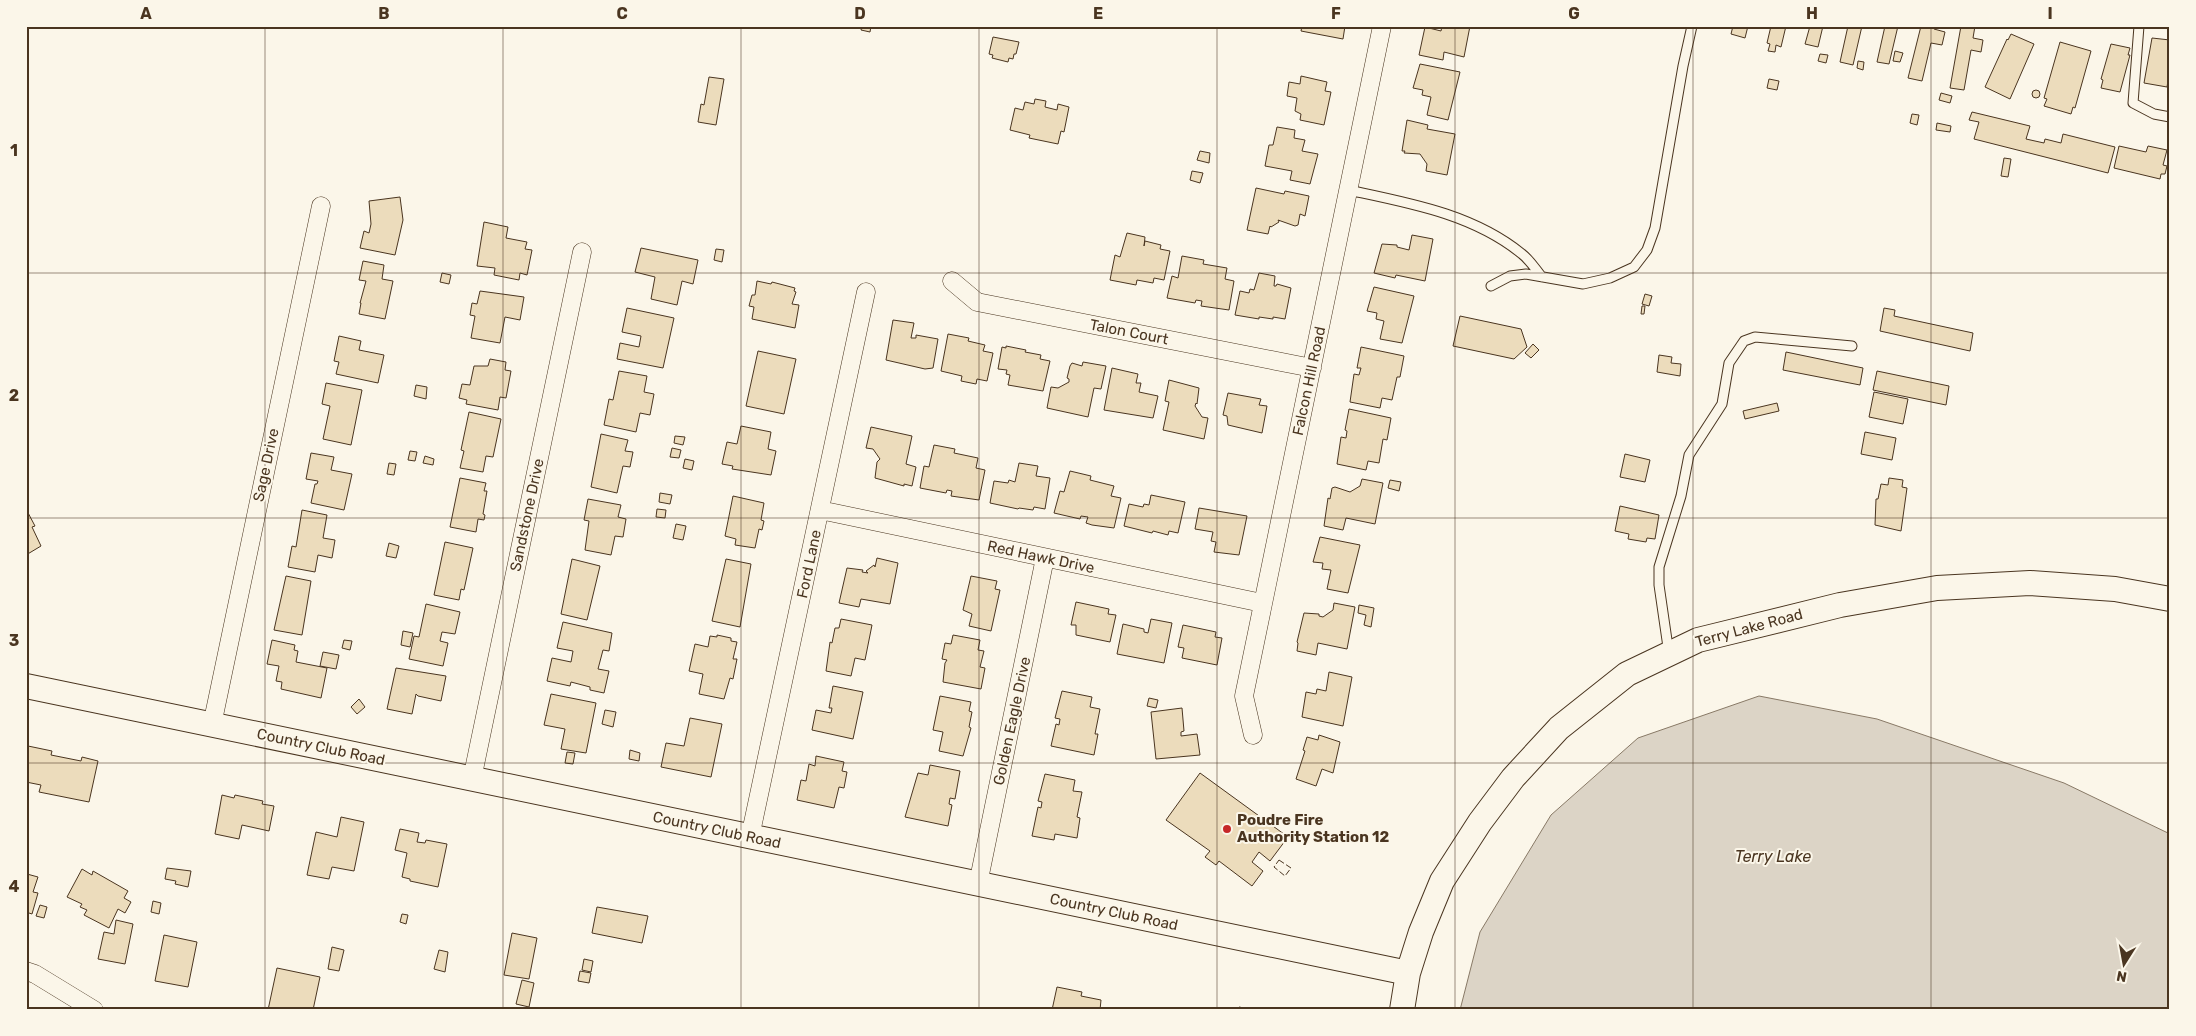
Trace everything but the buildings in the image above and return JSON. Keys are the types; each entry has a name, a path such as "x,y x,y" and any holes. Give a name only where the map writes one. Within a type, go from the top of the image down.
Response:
{"street":[{"name":"Falcon Hill Road","path":"1252,735 1244,696 1382,26"},
{"name":"Sage Drive","path":"212,725 321,206"},
{"name":"Sandstone Drive","path":"472,779 582,252"},
{"name":"Talon Court","path":"952,282 977,302 1312,368"},
{"name":"Ford Lane","path":"750,836 866,292"},
{"name":"Red Hawk Drive","path":"820,510 1262,603"},
{"name":"Golden Eagle Drive","path":"978,884 1045,558"},
{"name":"Terry Lake Road","path":"1402,1010 1408,973 1421,932 1442,881 1480,822 1514,778 1559,728 1627,674 1698,640 1840,604 1937,588 2030,583 2115,589 2170,599"},
{"name":"Country Club Road","path":"26,686 1408,973"},
{"path":"26,971 35,974 94,1010"}],"lane":[{"path":"1491,286 1510,276 1526,274 1583,284 1610,278 1634,267 1648,250 1655,228 1683,66 1692,26"},
{"path":"2139,26 2133,103 2154,114 2170,117"},
{"path":"1348,190 1418,205 1460,219 1496,235 1524,256 1542,277"},
{"path":"1669,654 1659,585 1659,567 1681,496 1689,455 1722,404 1729,363 1744,341 1754,337 1852,346"}],"water":[{"name":"Terry Lake","path":"1759,696 1877,719 2064,783 2170,834 2170,1010 1460,1010 1480,932 1551,815 1638,738"}],"fence":[{"path":"1279,860 1291,868 1285,876 1274,867 1279,860"}],"place":[{"name":"Poudre Fire Authority Station 12","path":"1227,829"}]}
